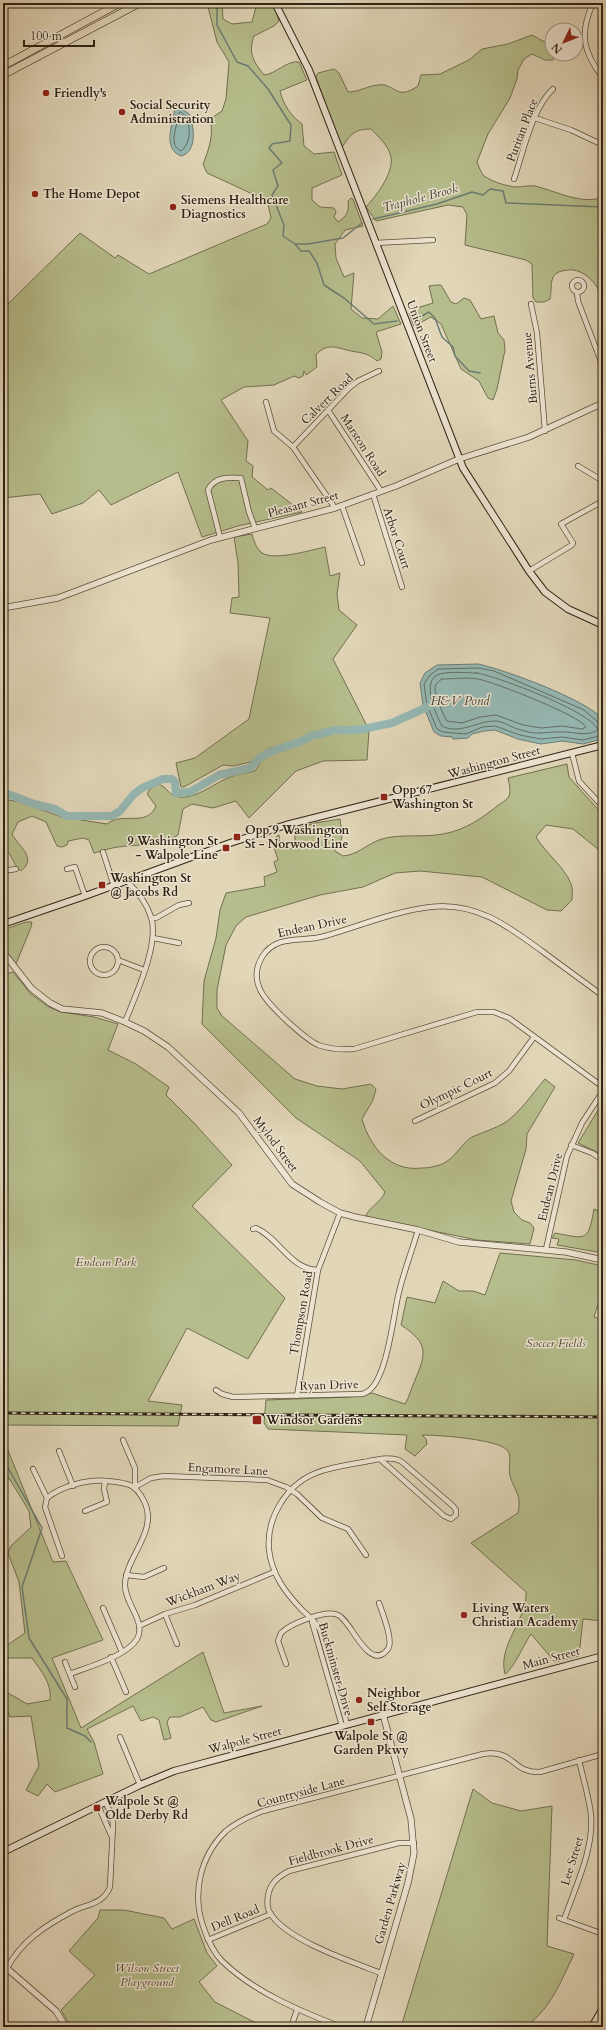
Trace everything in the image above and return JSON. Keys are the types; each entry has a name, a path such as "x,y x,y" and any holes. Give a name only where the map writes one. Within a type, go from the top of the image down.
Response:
{"main road":[{"path":"3,66 120,3"},
{"path":"3,75 140,3"},
{"name":"Union Street","path":"275,3 309,70 459,459 485,503 529,571 545,592 557,602 603,625"},
{"name":"Washington Street","path":"3,924 114,886 230,843 286,825 603,745"},
{"name":"Main Street","path":"505,1682 603,1656"},
{"name":"Walpole Street","path":"3,1852 140,1784 193,1765 505,1682"},
{"path":"592,2027 603,2008"}],"street":[{"path":"593,3 585,25 585,44 593,66 603,78"},
{"name":"Puritan Place","path":"514,180 535,118 545,97 552,89"},
{"path":"535,118 571,130 603,145"},
{"path":"375,243 433,240"},
{"path":"577,292 578,301 603,367"},
{"name":"Burns Avenue","path":"531,304 537,333 545,430"},
{"name":"Calvert Road","path":"293,446 358,381 379,371"},
{"path":"266,402 274,431 293,446 335,508"},
{"name":"Pleasant Street","path":"3,608 45,601 70,594 220,537 342,506 459,459 523,440 603,403"},
{"name":"Marston Road","path":"328,410 381,491"},
{"path":"578,466 603,481"},
{"path":"220,537 208,490 211,484 219,480 241,478 249,512 255,528"},
{"name":"Arbor Court","path":"372,494 402,587"},
{"path":"529,571 572,545 573,543 561,524 603,501"},
{"path":"342,506 362,563"},
{"path":"572,753 579,781 603,808"},
{"path":"103,852 114,886"},
{"path":"67,869 75,867 85,896"},
{"path":"3,871 16,869"},
{"path":"125,1022 149,958 153,938 152,918 146,906 128,881"},
{"path":"152,918 156,918 179,905 189,903"},
{"name":"Endean Drive","path":"603,996 502,922 483,913 452,906 420,908 322,937 283,941 267,951 258,968 258,983 266,1000 306,1038 329,1048 341,1050 360,1047 485,1011 505,1016 603,1087"},
{"path":"153,938 179,943"},
{"path":"118,960 116,968 105,975 96,972 90,961 91,956 97,949 106,947 114,951 118,960 144,970"},
{"name":"Mylod Street","path":"3,952 32,988 50,1003 62,1009 102,1013 144,1031 168,1047 239,1113 292,1184 340,1213 418,1230 463,1243 546,1249 587,1255 603,1260"},
{"name":"Olympic Court","path":"415,1121 483,1089 500,1079 509,1071 534,1037"},
{"name":"Endean Drive","path":"546,1249 561,1174 571,1145 587,1114 603,1091"},
{"path":"571,1145 592,1153 603,1160"},
{"name":"Thompson Road","path":"297,1396 318,1270 340,1213"},
{"path":"253,1229 256,1228 267,1234 304,1268 318,1270"},
{"name":"Ryan Drive","path":"216,1390 222,1394 233,1397 362,1394 370,1392 374,1387 387,1351 399,1292 418,1230"},
{"path":"70,1674 111,1658 122,1652 136,1640 139,1633 139,1626 126,1593 126,1575 148,1522 147,1509 135,1487 135,1468 123,1440"},
{"path":"59,1451 74,1486"},
{"name":"Buckminster Drive","path":"344,1725 322,1636 318,1627 311,1618 289,1596 274,1572 269,1552 269,1533 272,1521 279,1506 291,1490 305,1478 323,1470 381,1460 395,1458 400,1460 453,1506 456,1510 456,1515 450,1519 444,1516 381,1460"},
{"path":"33,1469 47,1498 45,1507 62,1556"},
{"name":"Engamore Lane","path":"135,1487 151,1478 164,1476 266,1480 277,1482 291,1490 322,1518 348,1529 366,1555"},
{"path":"47,1498 74,1486 94,1481 128,1484 135,1487"},
{"path":"85,1512 107,1502 104,1489 105,1481"},
{"path":"126,1575 144,1577 164,1568"},
{"name":"Wickham Way","path":"139,1626 165,1614 195,1605 274,1572"},
{"path":"286,1664 279,1646 279,1637 289,1627 311,1618 333,1614 340,1615 364,1648 373,1654 380,1655 388,1649 390,1642 379,1603"},
{"path":"103,1608 122,1652"},
{"path":"165,1614 177,1644"},
{"path":"111,1658 126,1692"},
{"path":"65,1662 75,1687"},
{"name":"Garden Parkway","path":"366,2027 411,1873 414,1843 412,1823 383,1714"},
{"path":"120,1737 140,1784"},
{"name":"Countryside Lane","path":"341,2027 297,2010 246,1979 221,1960 208,1940 198,1903 200,1877 212,1848 227,1831 244,1819 263,1811 491,1752 506,1756 521,1769 532,1772 540,1772 603,1754"},
{"name":"Lee Street","path":"579,1760 591,1816 590,1834 584,1862 561,1919 603,1934"},
{"path":"66,2027 56,2011 5,1967 16,1952 31,1937 70,1912 100,1901 104,1898 110,1887 113,1825 112,1816 105,1802"},
{"path":"98,1805 112,1836"},
{"name":"Fieldbrook Drive","path":"271,1914 267,1901 270,1886 275,1879 288,1871 398,1843 414,1843"},
{"path":"271,1914 282,1925 307,1942 381,1973"},
{"name":"Dell Road","path":"208,1940 271,1914"},
{"path":"291,2027 297,2010"}],"green space":[{"path":"207,3 222,3 223,19 232,24 252,22 257,3 270,3 276,11 279,21 274,26 254,36 251,47 254,61 264,75 290,63 299,62 307,80 280,91 283,101 288,109 302,124 304,146 314,154 334,152 342,175 312,188 312,200 320,207 334,208 336,212 334,217 338,222 344,218 347,213 348,201 351,198 353,199 363,226 345,230 335,244 336,258 344,277 354,273 351,309 362,318 378,319 393,306 401,324 376,332 382,352 381,359 377,361 371,356 365,354 332,347 324,348 316,355 317,367 306,375 304,371 303,376 299,378 294,376 274,385 244,387 221,400 248,441 246,461 253,466 252,477 268,490 271,488 302,512 238,526 202,537 178,472 111,505 99,490 83,503 52,514 40,494 3,498 3,309 80,233 115,258 118,255 149,274 267,224 271,218 268,204 259,197 207,173 203,164 211,136 210,119 222,111 226,99 229,62 217,42"},
{"path":"532,35 544,42 544,60 532,54 524,59 518,70 517,79 510,98 488,134 477,162 484,176 504,185 516,187 535,186 569,197 588,200 603,196 603,343 600,333 599,319 601,298 594,282 585,274 574,270 561,271 552,279 550,299 544,302 536,302 533,298 532,264 526,260 465,245 467,215 463,207 448,205 376,221 366,207 375,197 387,177 391,163 390,153 383,142 371,129 358,131 351,135 343,146 340,144 316,77 318,73 334,69 339,73 348,92 384,85 400,92 404,92 418,86 421,75 440,74 469,60 482,49 508,44"},
{"path":"441,285 451,302 456,304 464,298 470,300 481,319 494,316 498,333 504,340 505,350 497,389 493,400 488,398 479,381 461,369 441,324 431,317 414,326 409,313 414,309 433,303 429,286"},
{"path":"252,534 258,549 262,553 268,555 275,556 293,554 325,547 330,576 340,573 337,594 339,610 357,625 333,659 369,730 367,760 323,761 296,771 249,818 236,801 213,808 192,804 183,809 178,835 164,842 115,847 94,853 89,840 83,838 68,841 67,845 62,847 57,846 46,822 32,816 18,822 12,834 25,852 28,861 26,866 21,871 16,866 8,852 3,849 3,799 20,802 62,817 107,824 113,820 140,818 152,813 156,806 147,794 150,789 158,784 163,786 171,794 182,797 196,794 230,777 255,771 271,747 251,762 233,766 223,765 184,787 181,787 176,763 195,758 249,719 270,618 230,613 232,598 239,597 238,563 234,537"},
{"path":"567,764 569,777 603,815 603,853 573,829 546,825 536,837 564,871 572,886 572,900 561,911 547,910 482,877 420,871 395,873 363,887 320,895 246,917 236,926 226,945 217,990 217,1008 222,1016 295,1079 317,1086 342,1089 371,1084 376,1089 373,1100 362,1119 370,1139 376,1148 391,1162 400,1166 425,1168 443,1163 450,1159 472,1137 498,1127 511,1118 545,1079 555,1087 527,1134 526,1149 511,1201 514,1212 522,1220 530,1223 534,1228 530,1244 477,1240 370,1218 366,1215 385,1192 360,1161 296,1118 202,1024 204,981 216,938 220,910 226,893 265,886 264,877 277,872 274,862 278,860 274,847 277,836 279,835 280,845 292,849 295,846 295,829 315,823 340,819 342,838 335,847 335,851 343,856 353,854 374,842 386,838 436,835 451,832 473,823 506,800 510,792 508,778"},
{"path":"26,922 32,922 31,927 16,964 3,947 3,930"},
{"name":"Endean Park","path":"13,972 31,994 49,1007 61,1012 94,1017 118,1024 108,1050 136,1064 169,1087 166,1095 232,1165 192,1206 285,1298 248,1359 187,1328 148,1401 182,1405 178,1426 3,1425 3,975"},
{"path":"603,1102 603,1155 578,1143"},
{"path":"594,1209 603,1213 603,1253 557,1245 559,1239 552,1238 555,1233 580,1237 584,1236 590,1228"},
{"name":"Soccer Fields","path":"500,1253 576,1260 603,1266 603,1289 594,1317 603,1320 603,1621 583,1619 579,1656 555,1662 531,1634 515,1662 505,1674 505,1653 522,1612 526,1592 471,1543 518,1513 519,1498 510,1476 510,1456 508,1451 493,1443 468,1438 422,1435 426,1439 427,1444 415,1456 405,1449 407,1435 268,1429 264,1423 266,1400 350,1397 372,1393 405,1404 422,1362 423,1355 423,1349 416,1337 401,1325 407,1297 435,1303 443,1281 459,1291 473,1291 485,1295"},
{"path":"3,1438 53,1562 66,1561 103,1640 52,1658 81,1728 203,1652 224,1713 262,1706 216,1722 211,1720 203,1707 180,1717 170,1717 167,1722 171,1738 164,1740 159,1720 153,1717 141,1721 133,1706 87,1729 94,1742 103,1774 55,1792 47,1784 38,1796 26,1790 39,1766 31,1716 10,1717 3,1700 3,1690 27,1704 50,1700 50,1694 48,1683 32,1658 3,1658 3,1648 25,1633 19,1582 8,1553 11,1546 31,1527 29,1511 9,1478 3,1486"},
{"path":"473,1789 492,1803 521,1811 552,1806 547,1946 574,1954 549,2003 534,2020 525,2027 401,2027"},
{"name":"Wilson Street Playground","path":"100,1910 124,1910 164,1918 172,1929 194,1919 207,1953 217,1966 199,1982 215,2002 256,2023 254,2027 71,2027 61,2010 95,1975 69,1951 98,1918"}],"water":[{"path":"178,106 189,114 193,131 190,149 181,156 171,147 170,141 175,107"},
{"name":"H&V Pond","path":"478,664 506,672 544,686 563,694 593,711 601,718 604,725 602,739 583,744 562,741 541,744 518,739 495,730 472,734 468,738 453,739 452,737 441,736 434,732 423,705 420,683 425,673 437,665"}],"waterway":[{"name":"Traphole Brook","path":"217,3 217,25 237,62 248,66 268,89 291,125 290,141 272,144 269,148 282,163 273,170 278,186 272,195 284,225 283,236 295,244 308,244 343,238 362,223"},
{"name":"Traphole Brook","path":"373,219 437,204 472,192 483,195 490,189 503,191 506,203 603,207"},
{"path":"295,244 301,251 309,251 317,263 324,285 344,298 374,324 397,321"},
{"path":"411,318 422,316 429,312 435,318 442,337 453,347 455,356 469,371 480,373"},
{"path":"3,792 34,804 55,809 67,816 112,816 120,811 134,794 142,788 163,779 172,779 175,782 176,793 190,792 219,775 250,768 261,757 270,752 302,741 311,736 335,730 358,730 392,723 434,704"},
{"path":"3,1459 42,1528 22,1587 29,1638 67,1699 67,1728 85,1736 91,1742"}],"railway":[{"path":"3,1413 603,1417"}],"place":[{"name":"Friendly's","path":"46,93"},
{"name":"Social Security Administration","path":"122,112"},
{"name":"The Home Depot","path":"35,194"},
{"name":"Siemens Healthcare Diagnostics","path":"173,207"},
{"name":"Opp 67 Washington St","path":"384,797"},
{"name":"Opp 9 Washington St - Norwood Line","path":"237,837"},
{"name":"9 Washington St - Walpole Line","path":"226,848"},
{"name":"Washington St @ Jacobs Rd","path":"102,885"},
{"name":"Windsor Gardens","path":"257,1420"},
{"name":"Living Waters Christian Academy","path":"464,1615"},
{"name":"Neighbor Self Storage","path":"359,1700"},
{"name":"Walpole St @ Garden Pkwy","path":"371,1722"},
{"name":"Walpole St @ Olde Derby Rd","path":"97,1808"}]}
